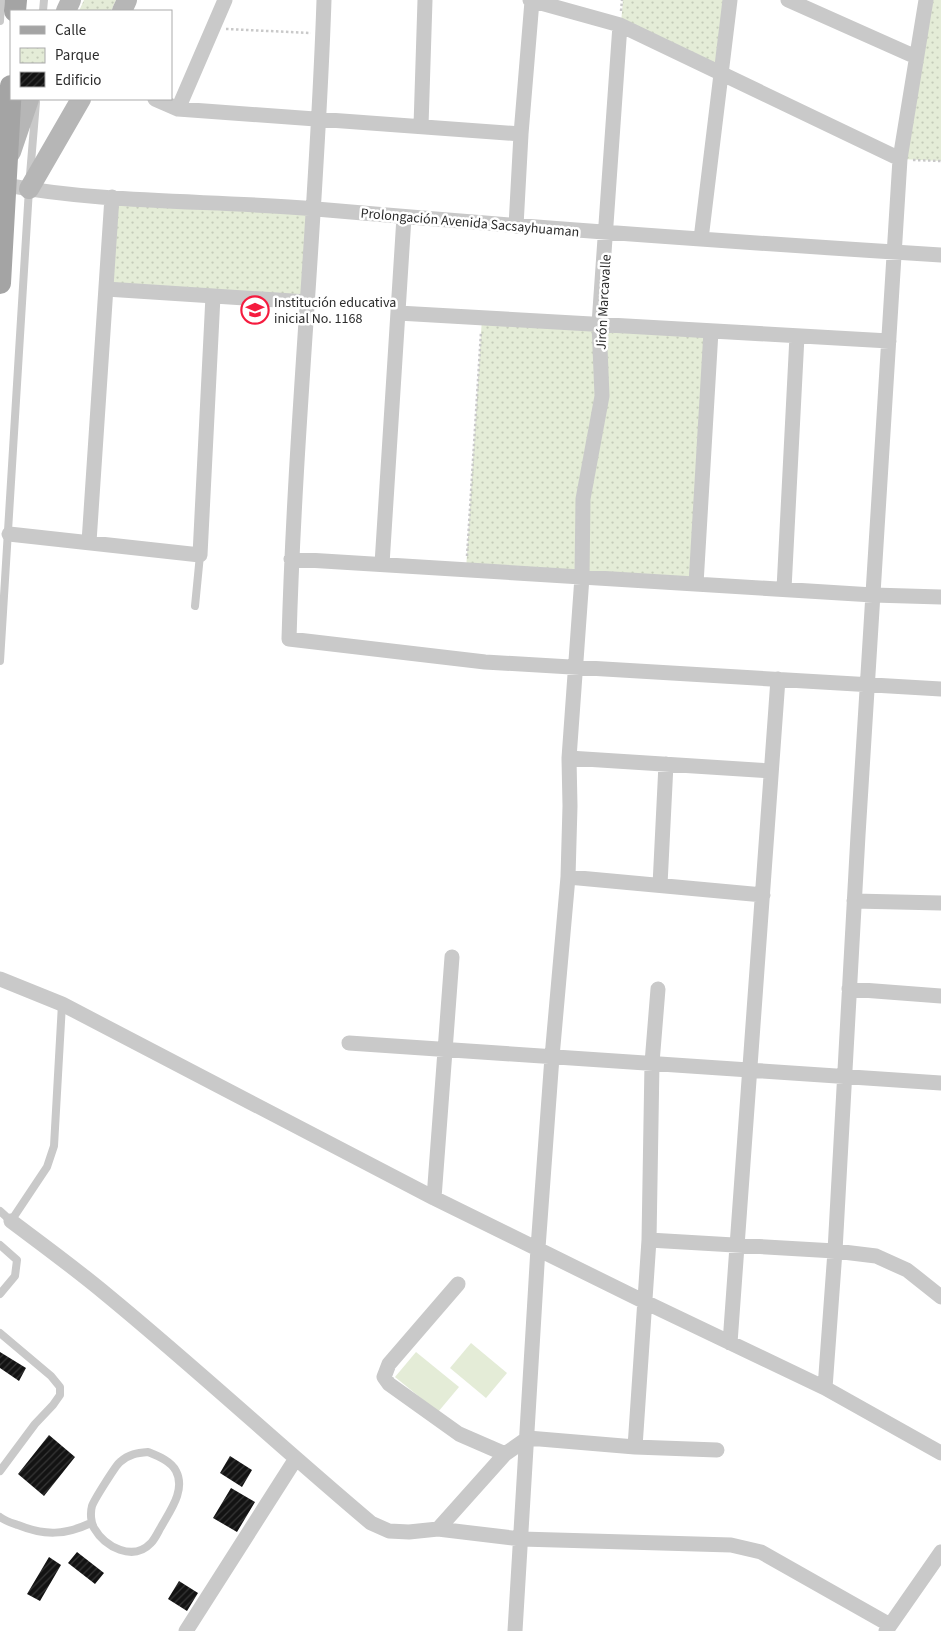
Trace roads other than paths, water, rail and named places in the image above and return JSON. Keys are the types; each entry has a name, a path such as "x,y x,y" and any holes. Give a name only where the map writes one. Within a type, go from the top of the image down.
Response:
{"main road":[{"path":"0,283 3,176 10,97"},
{"path":"3,176 29,100"},
{"path":"29,189 80,100"}],"street":[{"path":"178,109 225,0"},
{"path":"324,0 314,209 291,559 289,639 484,662 941,689"},
{"path":"421,126 425,0"},
{"path":"516,226 531,0 620,25 900,159"},
{"path":"701,239 730,0"},
{"path":"788,0 916,56"},
{"path":"825,1388 835,1251 854,902 900,159 926,0"},
{"name":"Jirón Marcavalle","path":"515,1631 538,1248 568,877 569,758 582,577 583,499 602,396 599,324 607,233 620,25"},
{"path":"157,100 178,109 521,134"},
{"name":"Prolongación Avenida Sacsayhuaman","path":"3,176 29,189 112,197 314,209 607,233 941,255"},
{"path":"89,542 112,197"},
{"path":"382,564 404,217"},
{"path":"106,289 308,302"},
{"path":"9,534 200,555 213,296"},
{"path":"398,313 889,341"},
{"path":"696,584 711,331"},
{"path":"784,590 797,336"},
{"path":"291,559 784,590 941,597"},
{"path":"730,1343 778,679"},
{"path":"569,758 771,771"},
{"path":"660,884 666,764"},
{"path":"568,877 763,894"},
{"path":"854,902 941,903"},
{"path":"434,1198 452,956"},
{"path":"0,979 62,1004 434,1198 825,1388 941,1453"},
{"path":"635,1447 649,1240 652,1063 658,989"},
{"path":"849,989 941,996"},
{"path":"349,1043 444,1051 941,1083"},
{"path":"6,1216 106,1294 259,1426 295,1460 371,1523 389,1531 409,1532 438,1529 521,1539 731,1545 761,1552 888,1628 941,1552"},
{"path":"649,1240 835,1251 876,1256 907,1270 941,1296"},
{"path":"458,1284 389,1364 384,1377 388,1384 458,1434 505,1454"},
{"path":"438,1529 505,1454 528,1438 635,1447 717,1450"},
{"path":"186,1631 295,1460"}],"lane":[{"path":"0,21 1,0"},
{"path":"0,661 36,100"},
{"path":"196,606 200,555"},
{"path":"6,1216 47,1167 54,1146 62,1004"},
{"path":"0,1244 16,1260 15,1276 0,1294"},
{"path":"0,1333 51,1376 60,1387 60,1395 35,1424 0,1472"},
{"path":"148,1452 165,1459 176,1470 179,1485 176,1500 151,1543 140,1550 126,1552 109,1545 98,1536 91,1523 92,1506 118,1463 132,1454 148,1452"},
{"path":"0,1517 31,1530 56,1534 77,1530 91,1523"}],"place":[{"name":"Institución educativa inicial No. 1168","path":"255,310"}]}
